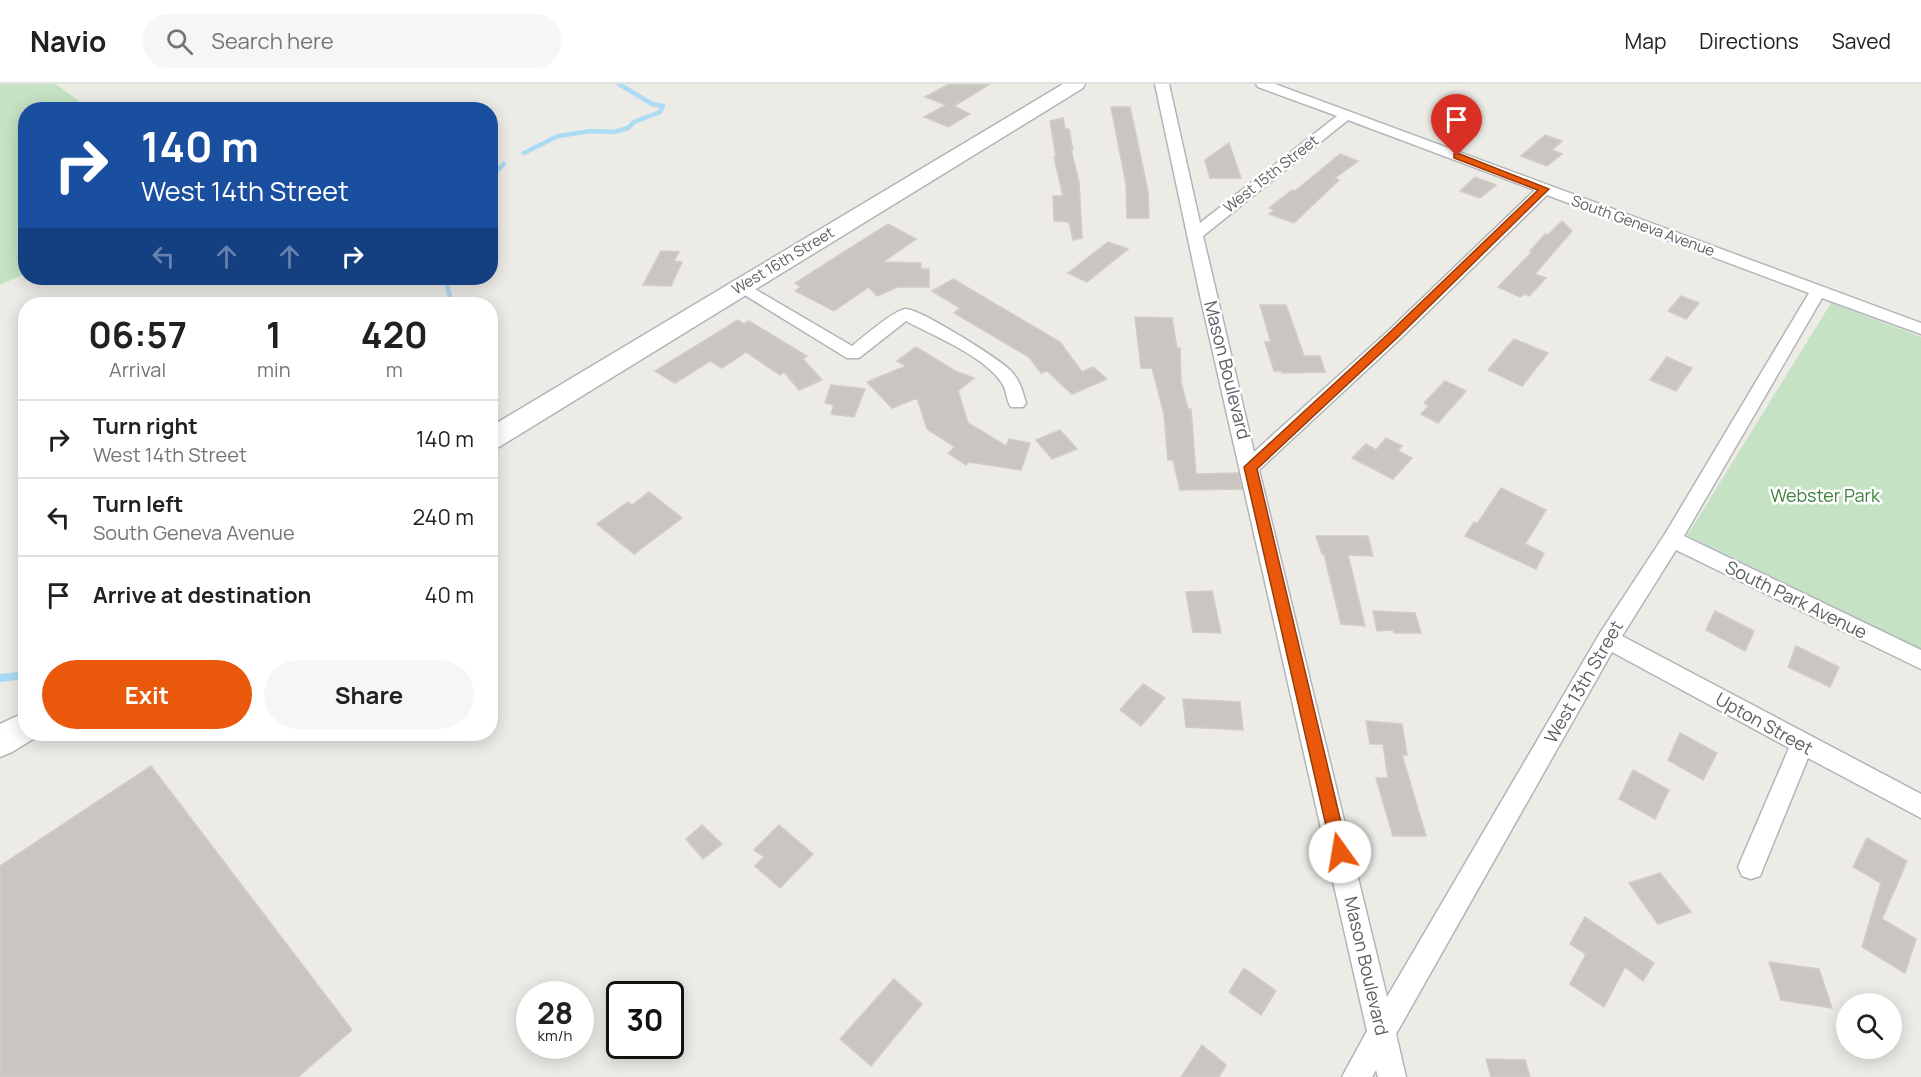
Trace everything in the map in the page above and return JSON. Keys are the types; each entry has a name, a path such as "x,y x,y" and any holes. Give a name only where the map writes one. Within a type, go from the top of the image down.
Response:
{"street":[{"name":"West 16th Street","path":"498,435 1076,84"},
{"name":"Mason Boulevard","path":"1162,84 1392,1077"},
{"name":"South Geneva Avenue","path":"1263,84 1921,329"},
{"name":"West 15th Street","path":"1196,234 1347,114"},
{"path":"1250,467 1392,337 1545,189"},
{"path":"741,286 853,354 905,314 970,349 997,368 1012,384 1017,403"},
{"name":"West 13th Street","path":"1356,1077 1608,639 1672,539 1818,291"},
{"name":"South Park Avenue","path":"1672,539 1921,660"},
{"name":"Upton Street","path":"1608,639 1921,807"},
{"path":"0,742 18,731"},
{"path":"1751,867 1802,745"}],"green space":[{"path":"0,84 56,84 80,102 18,102 18,277 0,285"},
{"name":"Webster Park","path":"1831,303 1921,337 1921,649 1687,536"}],"building":[{"path":"949,84 990,84 954,106 970,114 948,127 924,117 946,105 925,97"},
{"path":"1111,107 1130,107 1148,191 1149,218 1127,218 1126,184"},
{"path":"1063,118 1065,129 1069,129 1073,150 1071,150 1079,182 1082,238 1073,240 1069,222 1054,221 1053,196 1063,196 1054,157 1056,157 1050,121"},
{"path":"1545,135 1562,141 1552,150 1562,154 1547,166 1521,156"},
{"path":"1229,143 1241,178 1210,178 1205,160"},
{"path":"1340,154 1358,161 1335,178 1339,180 1294,223 1269,214 1274,210 1269,208 1292,190 1295,191"},
{"path":"1475,177 1496,185 1480,198 1460,191"},
{"path":"1562,221 1572,231 1535,274 1546,278 1529,296 1525,294 1520,297 1498,287 1532,252 1530,251 1545,234 1548,235"},
{"path":"888,224 916,239 883,262 921,263 921,269 929,269 929,287 898,287 877,296 869,287 834,311 795,291 801,287 795,283"},
{"path":"1108,242 1128,249 1087,282 1068,273"},
{"path":"661,251 679,252 674,261 682,262 671,286 643,285"},
{"path":"953,279 1060,342 1082,372 1093,367 1107,379 1072,394 1047,371 1041,373 1029,357 954,313 960,308 932,291"},
{"path":"1681,296 1699,303 1686,319 1668,311"},
{"path":"1260,305 1286,305 1304,356 1320,356 1325,372 1282,373 1274,371 1265,342 1271,342"},
{"path":"1135,317 1172,318 1177,348 1180,348 1181,382 1188,409 1191,409 1196,474 1238,473 1242,489 1180,490 1173,460 1168,460 1164,414 1152,368 1141,368"},
{"path":"738,320 744,324 749,321 807,356 803,359 822,380 799,390 784,372 780,375 746,352 722,368 710,361 675,383 655,371"},
{"path":"1514,339 1548,353 1522,386 1488,370"},
{"path":"916,347 955,371 974,378 958,391 968,423 1006,446 1009,439 1030,443 1021,470 969,462 966,465 948,453 955,447 927,429 917,398 892,408 867,382 906,366 897,361"},
{"path":"1667,357 1692,368 1676,391 1650,380"},
{"path":"1445,381 1466,391 1438,423 1421,414 1429,406 1424,403"},
{"path":"831,385 865,389 854,417 831,414 834,405 825,403"},
{"path":"1060,430 1077,449 1052,459 1036,440"},
{"path":"1386,438 1402,446 1398,451 1412,458 1393,479 1352,458 1366,444 1376,450"},
{"path":"1501,488 1546,510 1525,544 1544,553 1536,569 1465,536 1474,522 1477,524"},
{"path":"649,492 682,518 634,554 597,524 628,502 632,505"},
{"path":"1316,536 1368,536 1373,556 1348,555 1365,626 1341,624 1324,554 1322,554"},
{"path":"1212,591 1221,633 1193,632 1186,592"},
{"path":"1373,611 1415,613 1421,633 1377,631"},
{"path":"1715,611 1754,631 1745,651 1706,630"},
{"path":"1796,646 1839,667 1830,687 1788,667"},
{"path":"1143,684 1165,698 1141,726 1120,710"},
{"path":"1183,699 1240,702 1243,730 1186,727"},
{"path":"1366,721 1402,724 1407,755 1402,755 1426,836 1393,836 1376,778 1388,778 1383,744 1370,744"},
{"path":"1680,733 1717,753 1703,780 1668,760"},
{"path":"151,766 352,1030 298,1077 0,1077 0,866"},
{"path":"1633,770 1669,790 1655,819 1619,799"},
{"path":"702,825 722,844 703,859 686,839"},
{"path":"779,825 813,854 780,888 755,866 764,857 754,850"},
{"path":"1867,838 1907,861 1882,919 1916,939 1905,973 1862,947 1881,883 1853,867"},
{"path":"1660,873 1691,912 1658,924 1629,883"},
{"path":"1585,917 1654,963 1643,981 1625,967 1604,1007 1570,984 1586,954 1570,944"},
{"path":"1769,962 1819,969 1832,1008 1781,1000"},
{"path":"1244,968 1276,991 1261,1015 1229,992"},
{"path":"894,979 922,1004 871,1066 840,1039"},
{"path":"1202,1045 1226,1065 1219,1077 1181,1077"},
{"path":"1486,1059 1525,1060 1530,1077 1491,1077"}],"waterway":[{"path":"524,153 558,136 591,131 614,132 628,128 634,122 660,112 663,106 652,104 619,84"},
{"path":"498,170 504,164"},
{"path":"447,285 450,297"},
{"path":"0,678 18,676"}],"route":[{"path":"1340,852 1250,467 1392,337 1545,189 1457,156"}]}
